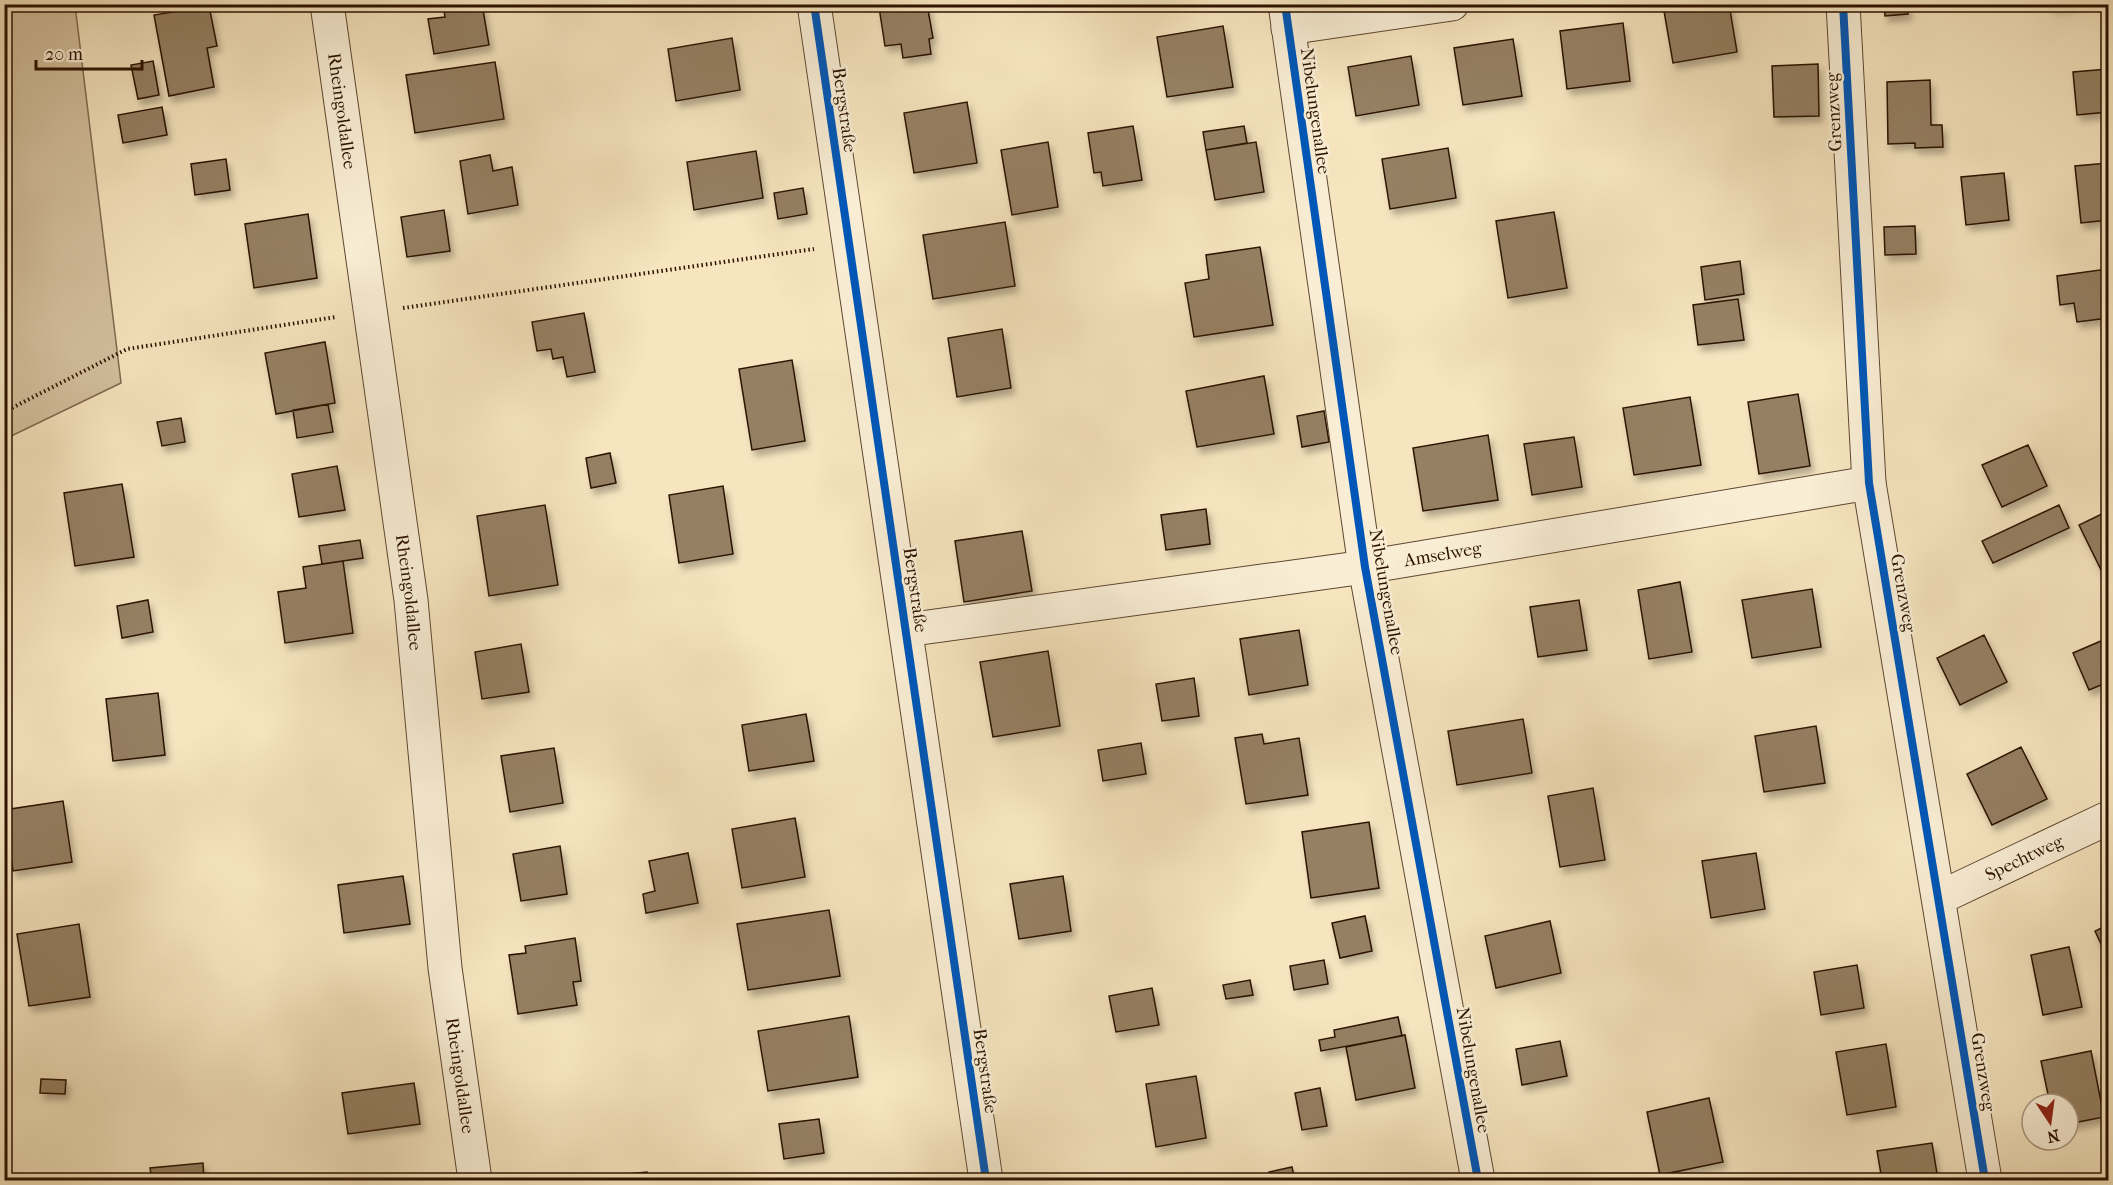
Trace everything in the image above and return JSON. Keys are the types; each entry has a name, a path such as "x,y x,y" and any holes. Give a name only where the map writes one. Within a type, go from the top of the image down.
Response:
{"street":[{"name":"Rheingoldallee","path":"327,4 411,600 445,968 476,1180"},
{"name":"Bergstraße","path":"814,4 986,1180"},
{"path":"1287,16 1452,4"},
{"name":"Grenzweg","path":"1843,4 1869,483 1985,1180"},
{"name":"Nibelungenallee","path":"1287,16 1365,567 1478,1180"},
{"name":"Amselweg","path":"906,630 1365,567 1869,483"},
{"name":"Spechtweg","path":"1939,898 2109,818"}],"path":[{"path":"4,412 127,349 848,244"}],"shaded area":[{"path":"5,4 75,5 121,383 5,439"}],"building":[{"path":"443,4 482,4 489,45 434,54 428,19 445,17"},
{"path":"894,4 927,4 933,38 929,39 931,54 903,58 901,44 885,46 879,7"},
{"path":"1707,4 1729,4 1737,52 1673,63 1664,11"},
{"path":"1884,4 1907,4 1908,14 1885,16"},
{"path":"2051,4 2079,4 2051,7"},
{"path":"209,6 217,46 207,48 214,87 169,96 154,15"},
{"path":"1623,23 1630,81 1567,89 1560,31"},
{"path":"1223,26 1233,87 1167,97 1157,37"},
{"path":"732,38 740,90 676,101 668,49"},
{"path":"1513,39 1522,96 1463,105 1454,48"},
{"path":"1411,56 1419,105 1356,116 1348,67"},
{"path":"153,61 159,95 138,99 131,65"},
{"path":"495,62 504,119 415,133 406,75"},
{"path":"1818,64 1819,116 1774,117 1772,66"},
{"path":"2108,69 2108,112 2077,115 2073,72"},
{"path":"1930,80 1931,125 1942,125 1943,147 1915,148 1915,143 1888,144 1887,82"},
{"path":"967,102 977,163 914,173 904,113"},
{"path":"162,107 167,135 123,143 118,115"},
{"path":"1133,126 1142,180 1103,186 1101,172 1094,173 1088,133"},
{"path":"1244,126 1247,143 1206,150 1203,132"},
{"path":"1048,142 1058,207 1012,215 1001,150"},
{"path":"1256,142 1264,192 1215,200 1206,150"},
{"path":"1448,148 1456,198 1390,209 1382,159"},
{"path":"756,151 763,198 694,210 687,162"},
{"path":"490,155 493,171 512,167 518,205 468,214 460,161"},
{"path":"226,159 230,190 195,195 191,164"},
{"path":"2108,163 2108,220 2081,223 2075,166"},
{"path":"2004,173 2009,220 1966,225 1961,177"},
{"path":"803,188 807,214 778,219 774,193"},
{"path":"444,210 450,251 407,257 401,217"},
{"path":"1554,212 1567,288 1508,298 1496,221"},
{"path":"308,214 317,278 254,288 245,224"},
{"path":"1005,222 1015,286 933,299 923,235"},
{"path":"1915,226 1916,254 1885,255 1884,227"},
{"path":"1260,247 1273,325 1194,337 1185,283 1209,279 1206,255"},
{"path":"1740,261 1744,294 1705,300 1701,267"},
{"path":"2107,269 2108,318 2077,322 2074,303 2060,305 2057,276"},
{"path":"1738,299 1744,340 1698,345 1693,305"},
{"path":"584,313 595,372 567,377 563,357 553,359 551,349 537,351 532,322"},
{"path":"1002,329 1011,388 957,397 948,338"},
{"path":"325,342 335,403 276,414 265,353"},
{"path":"792,360 805,441 752,450 739,369"},
{"path":"1264,376 1274,434 1197,447 1186,391"},
{"path":"1798,394 1810,466 1759,474 1748,402"},
{"path":"1690,397 1701,465 1634,475 1623,408"},
{"path":"328,404 333,432 297,438 293,410"},
{"path":"1324,411 1329,442 1302,447 1297,416"},
{"path":"181,418 185,442 162,446 157,422"},
{"path":"1488,435 1498,500 1423,511 1413,448"},
{"path":"1574,437 1582,487 1532,495 1524,444"},
{"path":"2028,445 2047,486 2002,507 1982,465"},
{"path":"610,453 616,483 591,488 586,458"},
{"path":"337,466 345,510 299,517 292,474"},
{"path":"122,484 134,557 75,566 64,493"},
{"path":"723,486 733,554 679,563 669,495"},
{"path":"545,505 558,585 489,596 477,516"},
{"path":"2059,505 2069,528 1993,563 1982,541"},
{"path":"1206,509 1210,544 1166,550 1161,515"},
{"path":"2108,511 2108,581 2107,582 2079,525"},
{"path":"1022,531 1032,591 964,602 955,541"},
{"path":"360,540 363,558 322,564 319,546"},
{"path":"343,561 353,633 285,643 278,592 306,588 303,567"},
{"path":"1680,582 1692,652 1649,659 1638,590"},
{"path":"1812,589 1821,647 1752,658 1742,600"},
{"path":"148,600 153,632 122,638 117,606"},
{"path":"1579,600 1587,650 1538,657 1530,607"},
{"path":"1299,630 1308,685 1249,695 1240,639"},
{"path":"1984,635 2007,682 1960,705 1937,658"},
{"path":"2108,638 2108,670 2106,671 2108,682 2089,690 2073,653"},
{"path":"521,644 529,692 482,699 475,652"},
{"path":"1048,651 1060,726 993,737 980,662"},
{"path":"1194,678 1199,716 1162,721 1156,684"},
{"path":"158,693 165,755 113,761 106,699"},
{"path":"806,714 814,761 749,771 742,725"},
{"path":"1523,719 1532,773 1457,785 1448,731"},
{"path":"1816,726 1825,783 1764,792 1755,736"},
{"path":"1262,734 1264,744 1299,738 1308,795 1246,804 1235,738"},
{"path":"1141,743 1146,774 1103,781 1098,750"},
{"path":"2021,747 2047,799 1992,825 1967,774"},
{"path":"554,748 563,803 510,812 501,756"},
{"path":"1593,788 1605,860 1560,867 1548,796"},
{"path":"63,801 72,862 13,871 4,810"},
{"path":"795,818 805,877 742,888 732,829"},
{"path":"1369,822 1379,888 1311,898 1302,832"},
{"path":"560,846 567,894 521,901 513,854"},
{"path":"688,853 698,903 646,913 643,894 655,891 649,861"},
{"path":"1756,853 1765,909 1711,918 1702,861"},
{"path":"403,876 410,924 344,933 338,885"},
{"path":"1063,876 1071,931 1019,939 1010,884"},
{"path":"829,910 840,976 748,990 737,924"},
{"path":"1365,916 1372,951 1340,958 1332,923"},
{"path":"1550,921 1561,973 1496,988 1485,936"},
{"path":"79,924 90,997 29,1006 17,934"},
{"path":"2108,925 2108,959 2095,931"},
{"path":"575,938 581,981 573,982 577,1005 518,1014 509,955 526,953 525,946"},
{"path":"2069,947 2082,1007 2043,1015 2031,955"},
{"path":"1324,960 1328,984 1294,990 1290,966"},
{"path":"1857,965 1864,1008 1821,1015 1814,972"},
{"path":"1250,980 1253,995 1226,999 1223,985"},
{"path":"1152,988 1159,1025 1116,1032 1109,996"},
{"path":"849,1016 858,1077 768,1091 758,1031"},
{"path":"1398,1017 1402,1036 1321,1051 1319,1040 1335,1037 1334,1030"},
{"path":"1405,1035 1415,1088 1356,1100 1346,1047"},
{"path":"1560,1041 1567,1076 1522,1085 1516,1049"},
{"path":"1886,1044 1896,1107 1847,1115 1836,1052"},
{"path":"2091,1051 2104,1117 2080,1122 2080,1092 2047,1092 2041,1061"},
{"path":"1196,1076 1206,1138 1156,1147 1146,1084"},
{"path":"41,1079 66,1080 65,1094 40,1093"},
{"path":"414,1083 420,1124 348,1134 342,1093"},
{"path":"1320,1088 1327,1126 1302,1130 1295,1093"},
{"path":"1709,1098 1723,1162 1660,1175 1647,1112"},
{"path":"819,1119 824,1153 784,1159 779,1124"},
{"path":"1932,1143 1938,1180 1882,1180 1877,1151"},
{"path":"203,1163 204,1180 152,1180 150,1168"},
{"path":"1292,1167 1295,1180 1271,1180 1269,1172"},
{"path":"647,1172 648,1180 608,1180 607,1176"}],"cycle path":[{"path":"814,4 986,1180"},
{"path":"1285,4 1365,567 1478,1180"},
{"path":"1843,4 1869,483 1985,1180"}]}
